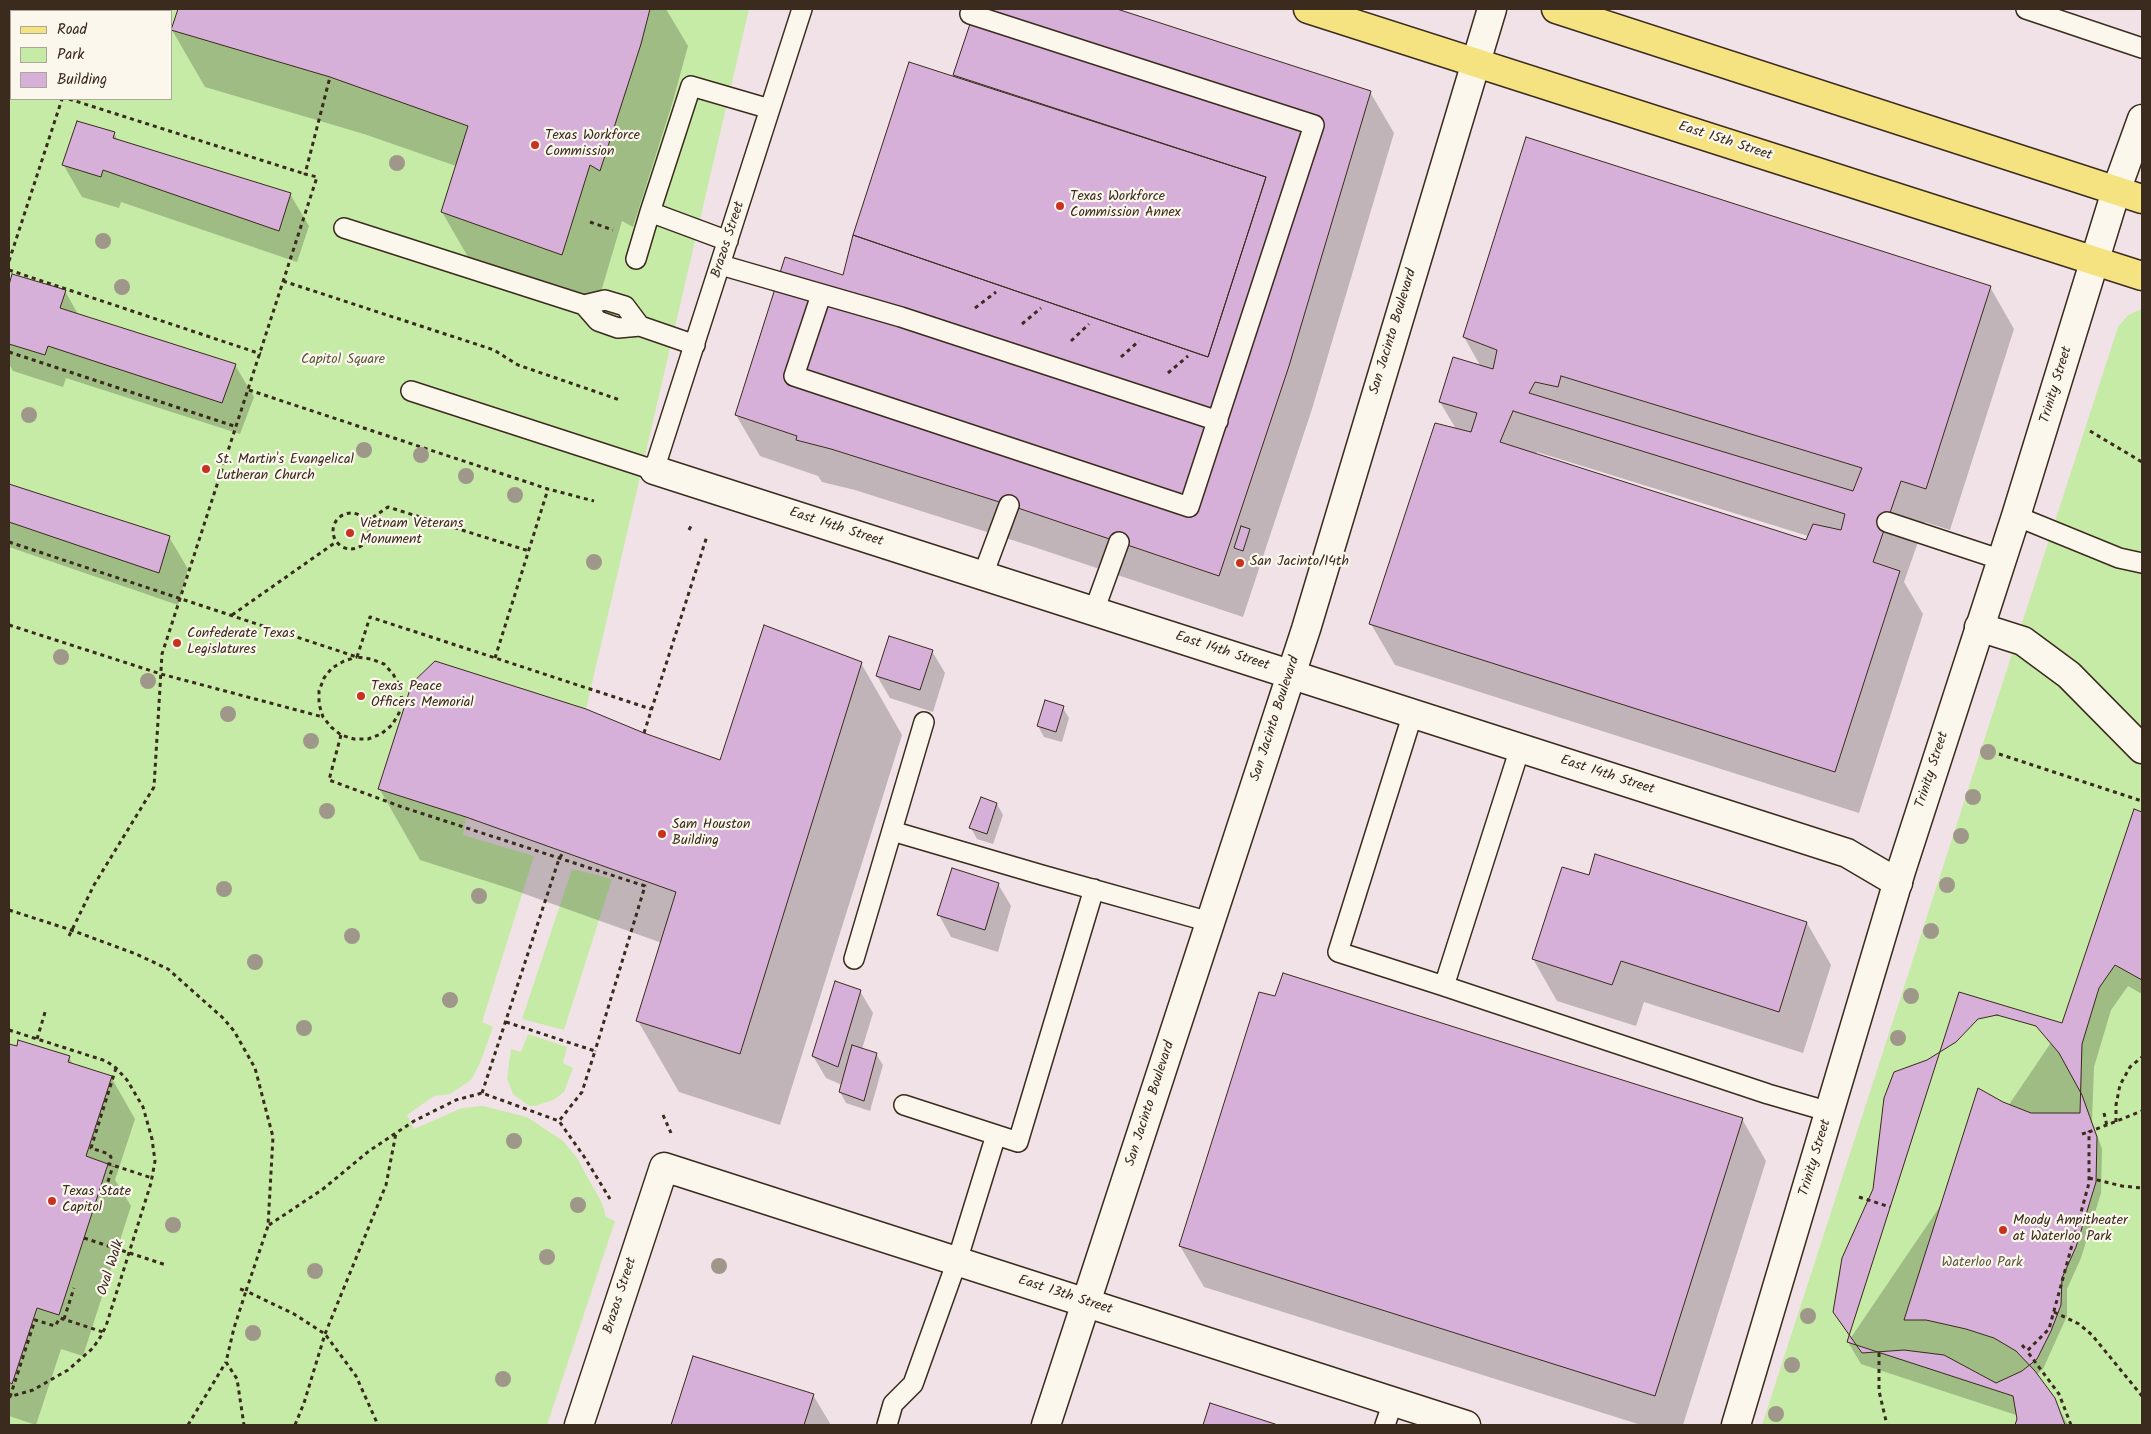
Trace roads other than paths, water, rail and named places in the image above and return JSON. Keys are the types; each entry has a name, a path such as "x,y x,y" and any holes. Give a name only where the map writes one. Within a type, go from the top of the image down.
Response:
{"main road":[{"name":"East 15th Street","path":"1308,9 2142,276"},
{"name":"San Jacinto Boulevard","path":"1046,1425 1290,674 1492,9"},
{"path":"1556,9 2142,199"},
{"name":"Trinity Street","path":"1736,1425 1898,883 2016,516 2116,191 2142,119"},
{"name":"East 14th Street","path":"654,470 1847,853 1898,883"},
{"path":"1979,627 2023,641 2069,675 2142,748"},
{"name":"East 13th Street","path":"664,1167 1086,1303 1389,1413 1466,1425"},
{"name":"Brazos Street","path":"579,1425 664,1167"}],"lane":[{"name":"Brazos Street","path":"654,470 802,9"},
{"path":"2026,9 2142,48"},
{"path":"821,295 794,376 1189,508 1314,125 970,14"},
{"path":"636,259 691,86 770,110"},
{"path":"650,212 728,241"},
{"path":"344,228 584,305 605,300 624,306 640,326 695,345"},
{"path":"721,266 901,317 1218,422"},
{"path":"411,391 654,470"},
{"path":"983,575 1009,506"},
{"path":"2016,516 2119,558 2142,563"},
{"path":"1887,522 2002,560"},
{"path":"1094,611 1119,542"},
{"path":"1413,713 1338,952 1758,1091 1830,1112"},
{"path":"854,959 924,722"},
{"path":"1444,986 1520,748"},
{"path":"892,831 1210,922"},
{"path":"904,1104 1018,1142 1094,889"},
{"path":"887,1425 893,1404 913,1384 957,1261 996,1135"}],"place":[{"name":"Texas Workforce Commission","path":"535,145"},
{"name":"Texas Workforce Commission Annex","path":"1060,206"},
{"name":"St. Martin's Evangelical Lutheran Church","path":"206,469"},
{"name":"Vietnam Veterans Monument","path":"350,533"},
{"name":"San Jacinto/14th","path":"1240,563"},
{"name":"Confederate Texas Legislatures","path":"177,643"},
{"name":"Texas Peace Officers Memorial","path":"361,696"},
{"name":"Sam Houston Building","path":"662,834"},
{"name":"Texas State Capitol","path":"52,1201"},
{"name":"Moody Ampitheater at Waterloo Park","path":"2003,1230"}],"park label":[{"name":"Capitol Square","path":"343,361"},
{"name":"Waterloo Park","path":"1982,1264"}]}
